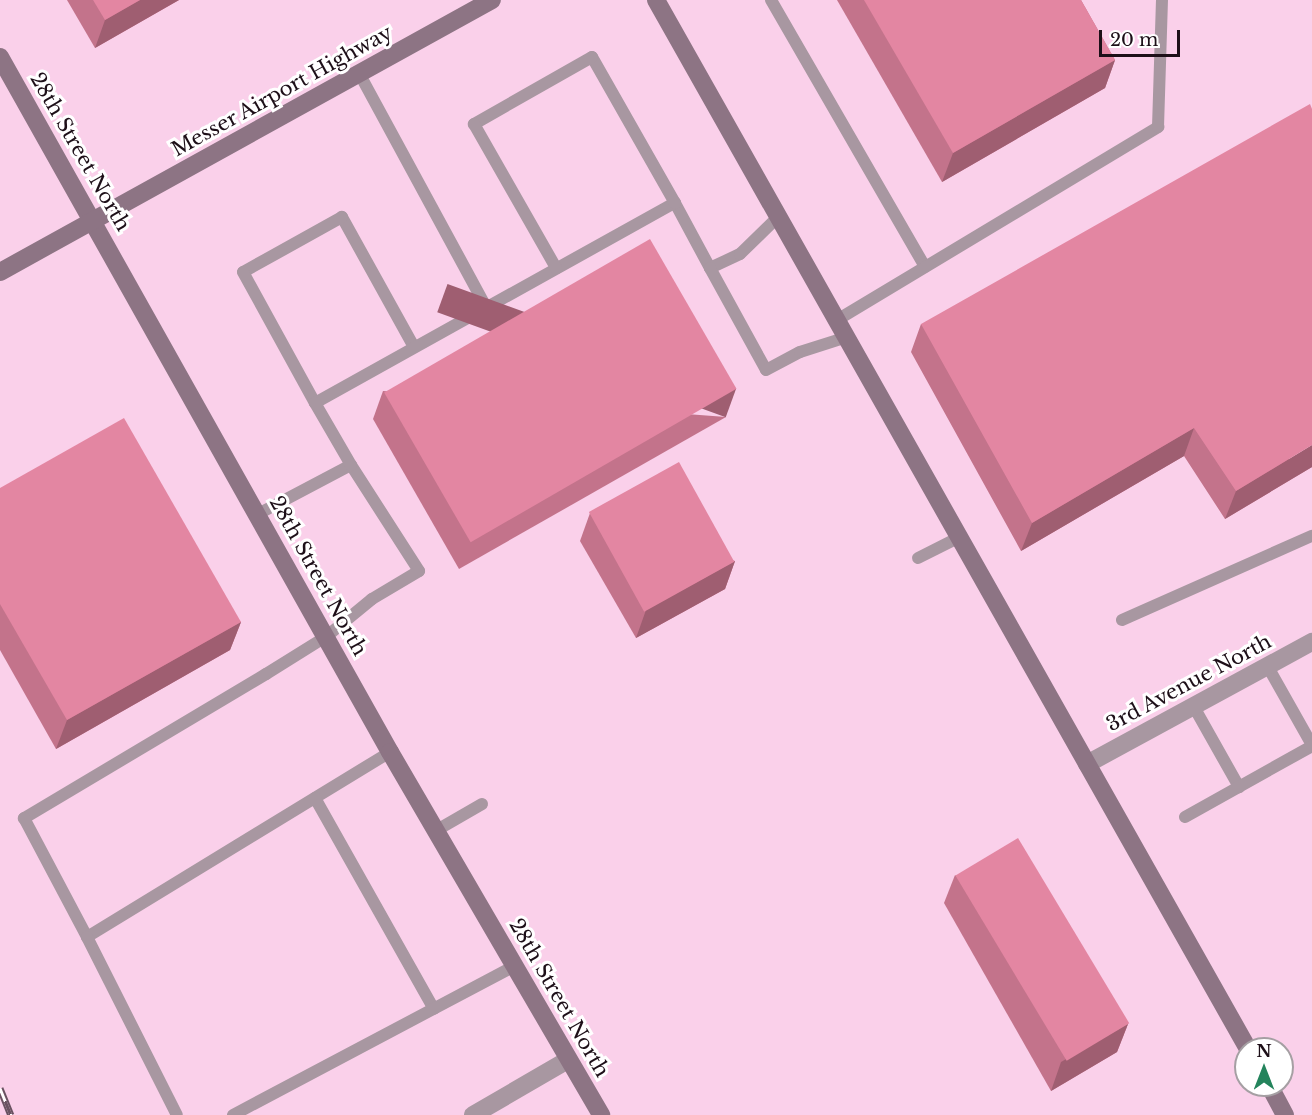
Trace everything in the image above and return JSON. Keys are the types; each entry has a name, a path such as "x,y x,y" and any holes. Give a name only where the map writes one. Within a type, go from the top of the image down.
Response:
{"street":[{"name":"Messer Airport Highway","path":"0,272 492,0"},
{"path":"656,0 1241,1037"},
{"name":"28th Street North","path":"0,57 327,636 390,752 601,1115"},
{"name":"3rd Avenue North","path":"1087,764 1312,642"},
{"path":"473,1115 568,1060"},
{"path":"1276,1097 1286,1115"}],"lane":[{"path":"771,0 925,267"},
{"path":"837,320 1158,127 1162,0"},
{"path":"556,268 474,124 592,57 766,370 800,352 847,337"},
{"path":"359,73 486,307"},
{"path":"315,403 675,203"},
{"path":"710,268 740,254 778,216"},
{"path":"177,1115 24,818 327,636 372,599 419,571 351,465 243,272 342,217 414,347"},
{"path":"258,514 351,465"},
{"path":"918,558 960,537"},
{"path":"1122,620 1310,542"},
{"path":"1185,817 1312,746 1268,667"},
{"path":"1194,707 1239,787"},
{"path":"87,937 390,752"},
{"path":"315,798 434,1009"},
{"path":"437,830 482,804"},
{"path":"233,1115 514,966"}],"building":[{"path":"93,0 140,0 105,20"},
{"path":"864,0 1081,0 1115,60 953,153"},
{"path":"1310,104 1312,109 1312,445 1236,491 1194,428 1032,523 921,324"},
{"path":"650,239 736,389 471,542 384,392"},
{"path":"124,418 241,622 67,720 0,604 0,488"},
{"path":"679,462 734,562 644,612 589,512"},
{"path":"1018,838 1129,1023 1067,1061 955,876"}],"railway":[{"path":"0,1088 11,1115"}]}
